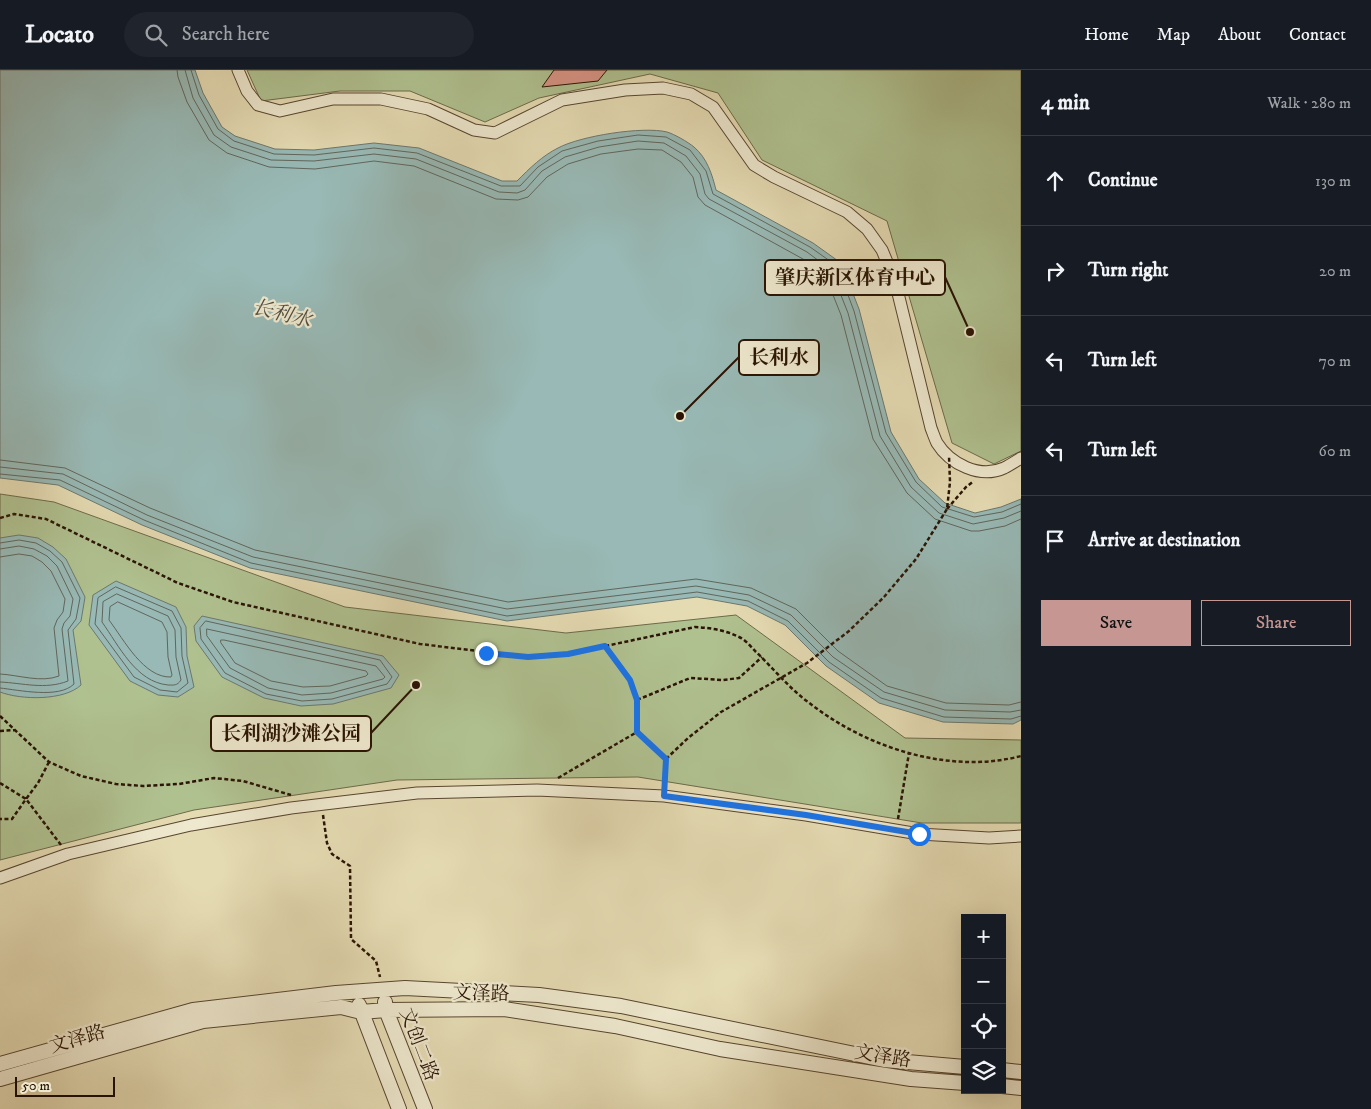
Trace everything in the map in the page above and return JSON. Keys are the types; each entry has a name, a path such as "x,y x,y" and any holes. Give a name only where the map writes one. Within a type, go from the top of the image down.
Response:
{"street":[{"path":"238,70 247,91 258,105 280,111 333,100 381,99 428,109 474,130 495,134 562,100 625,90 654,88 692,94 713,107 754,165 774,178 847,212 867,229 882,250 895,281 931,428 938,443 949,456 968,469 988,472 1003,468 1021,458"},
{"path":"0,878 68,854 191,825 291,808 417,793 537,790 664,796 806,815 919,834 990,838 1021,836"},
{"name":"文泽路","path":"0,1064 193,1010 404,988 539,995 621,1006 884,1060 961,1067"},
{"name":"文创二路","path":"384,990 386,1010 425,1109"},
{"path":"356,992 361,1012 399,1109"},
{"name":"文泽路","path":"0,1079 203,1022 341,1007 361,1012 504,1009 615,1026 739,1052 910,1079 961,1083"},
{"path":"1006,1070 1021,1072"},
{"path":"1006,1086 1021,1088"}],"path":[{"path":"947,509 950,482 949,456"},
{"path":"664,796 666,759 688,738 721,712 807,663 849,630 884,597 916,559 947,509 966,487 988,472"},
{"path":"0,518 14,514 46,519 178,583 233,602 420,644 528,657 568,654 695,627 716,628 741,637 806,702 840,724 880,743 909,754 945,760 973,762 1021,756"},
{"path":"605,646 630,680 637,700 637,732 666,759"},
{"path":"637,700 690,678 723,680 740,678 762,657"},
{"path":"0,732 15,730"},
{"path":"537,790 637,732"},
{"path":"896,831 909,754"},
{"path":"0,820 12,819 38,783 49,762"},
{"path":"0,783 26,800 68,854"}],"green space":[{"path":"247,70 1021,70 1021,451 994,464 952,443 887,221 762,160 718,93 650,74 539,98 485,122 410,91 340,91 261,101"},
{"path":"0,494 54,502 345,607 566,633 736,615 905,738 1021,740 1021,823 922,823 638,777 397,780 194,810 0,860"}],"water":[{"path":"0,70 195,70 203,93 222,127 235,136 275,149 314,150 374,143 419,148 502,181 517,181 552,151 596,136 628,131 656,130 670,133 688,143 699,151 706,161 716,190 813,243 841,263 859,309 891,432 919,479 945,503 975,513 1001,507 1021,499 1021,720 1013,724 943,722 879,703 826,666 785,625 747,606 697,597 507,621 250,568 142,525 58,485 0,478"},
{"path":"19,535 38,538 53,547 66,559 85,597 81,621 73,630 81,685 64,694 30,698 0,692 0,538"},
{"path":"116,581 176,607 186,627 187,656 194,687 178,697 158,695 130,681 89,625 93,595"},
{"path":"202,616 383,656 399,675 391,688 333,704 301,706 264,698 222,677 196,641 194,626"}],"building":[{"path":"554,70 607,70 598,81 542,87"}],"place":[{"name":"肇庆新区体育中心","path":"970,332"},
{"name":"长利水","path":"680,416"},
{"name":"长利湖沙滩公园","path":"416,685"}],"route":[{"path":"486,653 528,657 568,654 605,646 630,680 637,700 637,732 666,759 664,796 806,815 919,834"}]}
